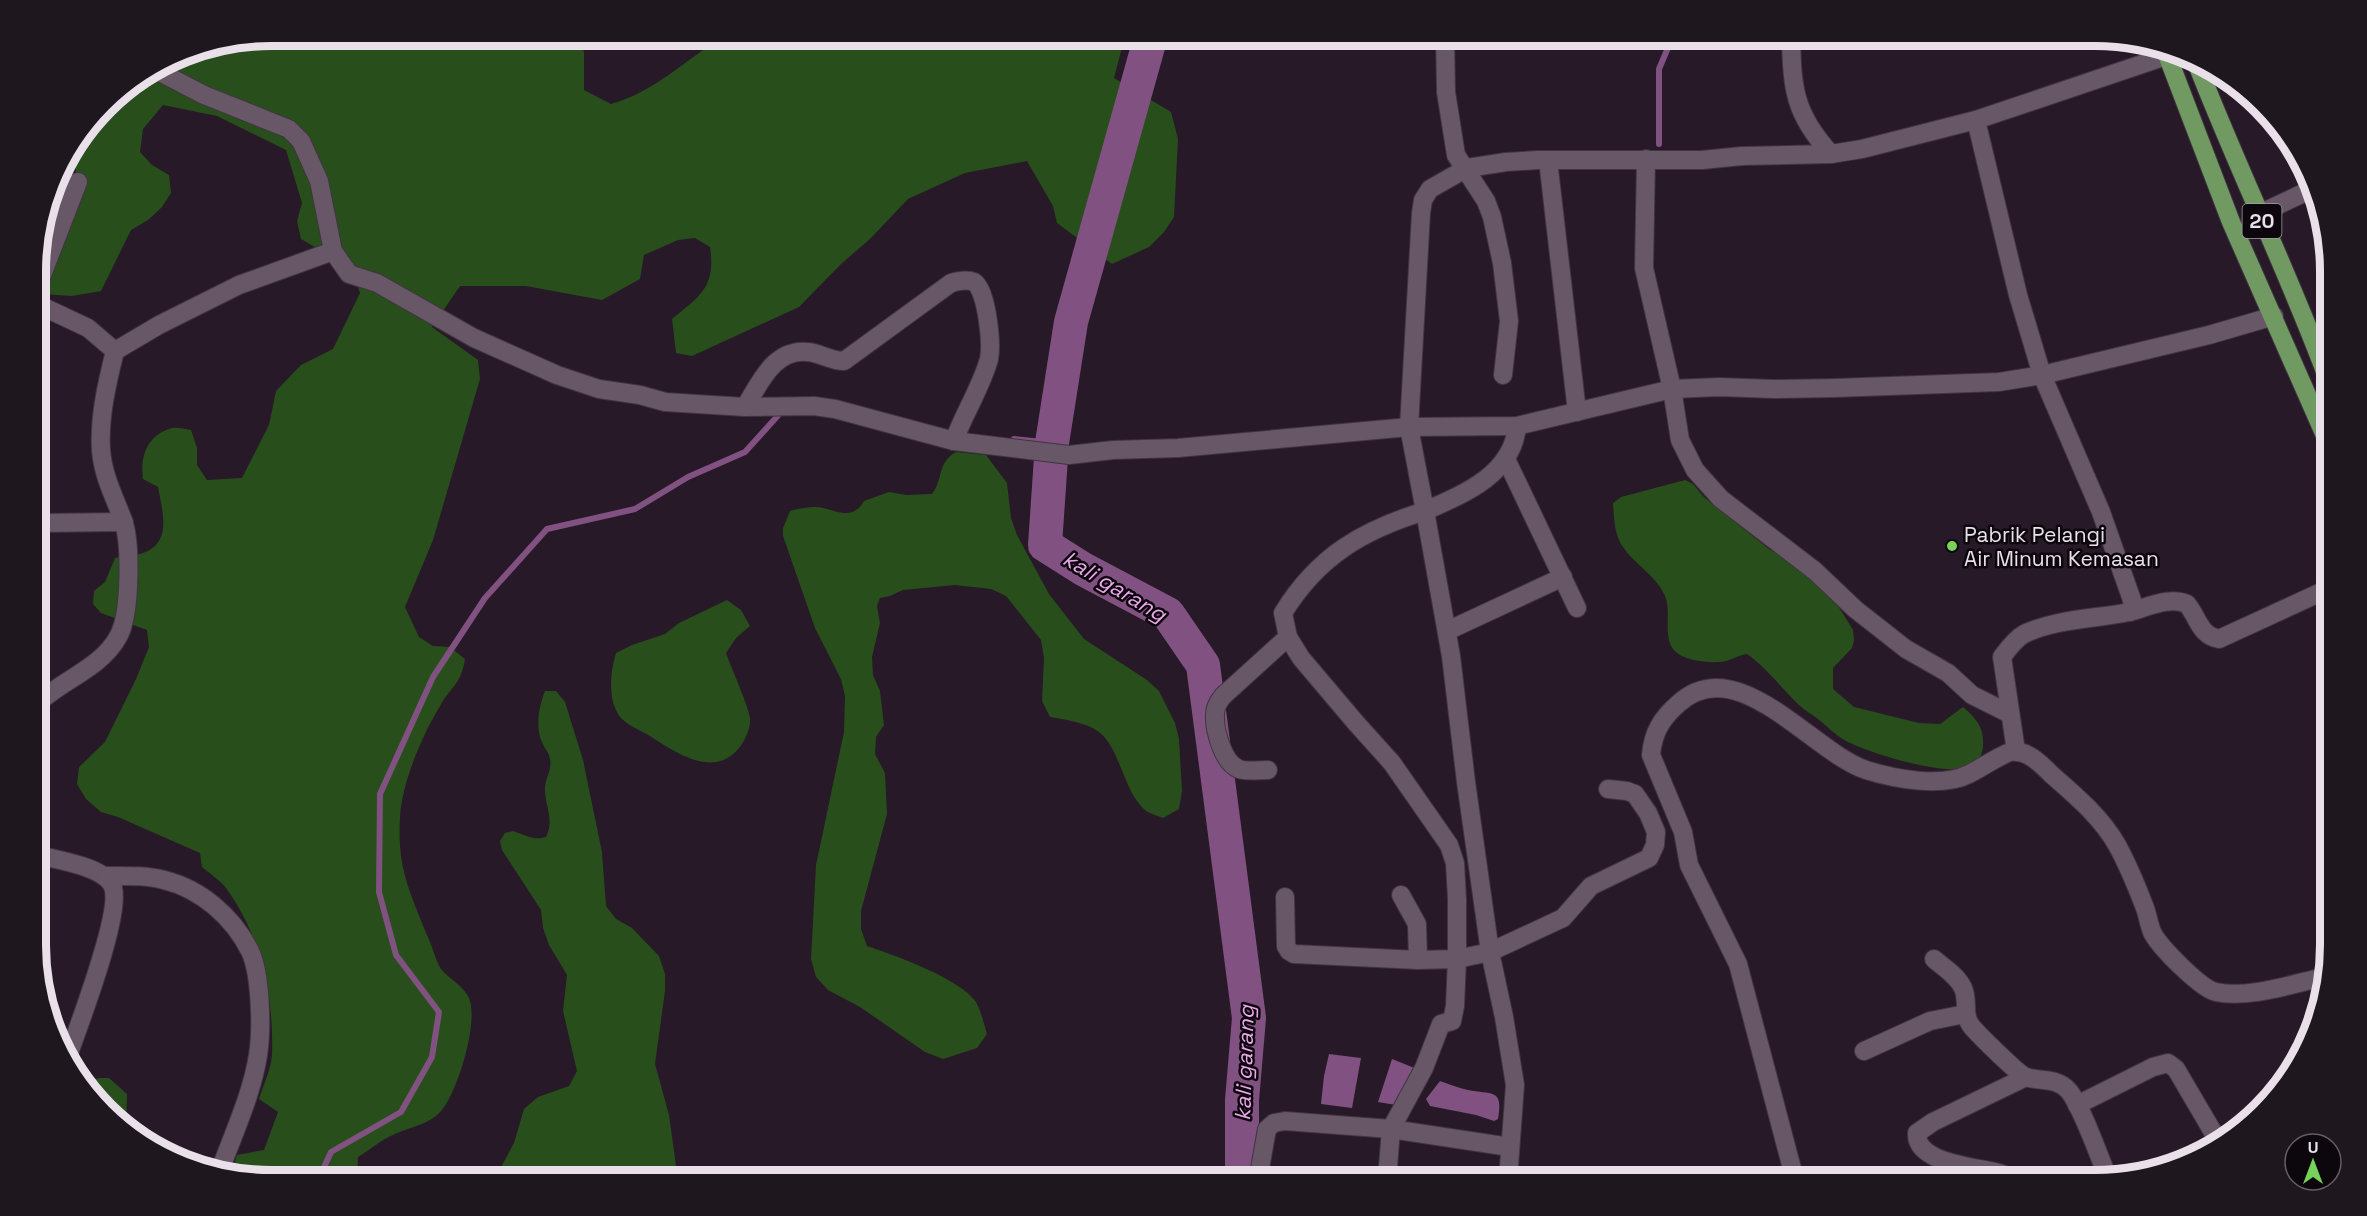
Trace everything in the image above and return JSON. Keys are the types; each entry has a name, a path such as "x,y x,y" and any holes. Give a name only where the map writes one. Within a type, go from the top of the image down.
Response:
{"highway":[{"name":"20","path":"2171,59 2231,222 2320,425"},
{"name":"20","path":"2201,73 2259,214 2300,303 2320,357"}],"street":[{"path":"1445,46 1446,92 1456,155 1467,168 1486,201 1501,255 1509,321 1503,375"},
{"path":"1792,46 1795,97 1803,118 1831,154"},
{"path":"1509,1170 1515,1085 1490,952 1447,631 1409,427 1423,200 1430,189 1467,168 1506,162 1702,160 1742,156 1831,154 1862,149 1976,120 2162,56"},
{"path":"164,74 204,95 289,129 301,141 319,181 333,251 349,274 377,283 474,338 557,375 598,389 640,394 666,402 772,408 814,406 956,435 1001,447 1069,455 1409,427 1517,426 1672,389 1917,386 1999,382 2042,375 2209,335 2274,316"},
{"path":"1976,120 2018,295 2042,375 2101,512 2133,603 2130,612"},
{"path":"1646,159 1644,268 1672,389 1680,440 1695,470 1721,499 1815,571 1855,609 1906,649 1948,673 1972,695 2010,714"},
{"path":"1548,160 1577,412"},
{"path":"47,263 78,182"},
{"path":"2259,214 2306,192"},
{"path":"46,695 107,652 118,637 129,599 124,522 105,476 101,451 104,402 116,351 159,325 239,285 333,251"},
{"path":"744,407 770,369 785,354 810,352 844,361 951,283 969,281 982,292 990,347 986,367 956,435"},
{"path":"46,308 88,327 116,351"},
{"path":"1388,1170 1391,1129 1424,1068 1441,1024 1452,1021 1457,959 1455,863 1449,846 1392,763 1318,680 1288,637 1283,613 1307,579 1322,565 1365,534 1392,521 1425,511 1482,482 1512,450 1517,426"},
{"path":"1506,459 1577,608"},
{"path":"46,524 124,522"},
{"path":"1447,631 1563,577"},
{"path":"2016,751 2002,657 2023,635 2050,625 2130,612 2152,605 2183,602 2191,608 2201,629 2209,636 2218,639 2320,593"},
{"path":"1268,770 1241,770 1232,765 1222,745 1215,714 1216,707 1222,696 1288,637"},
{"path":"1792,1170 1738,964 1689,865 1683,832 1651,755 1652,742 1658,725 1683,699 1700,691 1718,688 1756,697 1846,762 1888,775 1932,783 1953,780 2000,756 2016,751 2037,760 2079,799 2116,844 2153,933 2162,946 2195,980 2214,992 2241,994 2318,978"},
{"path":"1285,897 1286,946 1294,954 1418,960 1457,959 1490,952 1563,918 1591,886 1649,858 1655,846 1656,832 1648,813 1635,794 1627,790 1608,789"},
{"path":"46,857 85,867 105,876 138,876 165,880 187,889 223,912 251,953 261,1036 258,1058 222,1164"},
{"path":"71,1046 111,924 115,895 112,885 105,876"},
{"path":"1401,895 1417,924 1418,960"},
{"path":"1934,959 1962,985 1966,1000 1965,1014 1967,1021 1974,1029 2026,1077 2052,1081 2068,1090 2077,1105 2105,1169"},
{"path":"1864,1051 1930,1021 1965,1014"},
{"path":"2077,1105 2153,1067 2168,1063 2176,1069 2215,1135"},
{"path":"1986,1170 1944,1161 1920,1145 1917,1141 1917,1133 1933,1122 2026,1077"},
{"path":"1259,1170 1267,1129 1274,1123 1285,1121 1391,1129 1510,1147"}],"green space":[{"path":"271,46 582,46 584,90 611,104 642,92 709,46 1122,46 1114,78 1171,112 1178,139 1174,217 1164,232 1149,247 1112,264 1057,223 1053,206 1027,161 965,173 908,199 799,307 692,356 676,353 672,319 698,297 711,272 710,247 695,238 678,240 644,255 640,279 602,300 526,286 460,286 432,327 478,360 480,379 433,540 405,607 419,637 433,646 450,647 465,659 461,674 433,718 409,774 400,817 400,850 415,905 437,961 441,969 463,989 469,998 471,1023 460,1073 441,1111 425,1123 389,1137 358,1157 357,1170 271,1170 233,1166 237,1155 264,1150 278,1112 259,1099 269,1072 272,1055 271,1011 263,967 248,926 226,888 202,867 200,853 118,817 101,812 86,799 77,784 79,767 105,742 149,647 147,630 101,613 93,604 94,591 105,582 115,558 140,554 152,548 159,542 162,534 163,515 158,487 143,479 144,455 151,441 163,431 174,428 191,430 197,448 197,465 207,480 242,478 269,425 276,391 301,365 333,349 360,293 352,268 301,239 297,221 302,203 286,150 217,116 163,105 143,129 140,152 152,165 169,175 171,193 162,207 148,220 131,230 101,291 72,296 46,294 48,245 56,222 55,210 59,197 76,173 75,163 93,134 112,112 146,84 199,58 242,48"},
{"path":"956,452 986,455 1007,483 1011,518 1017,535 1049,594 1084,639 1147,680 1159,691 1175,723 1179,739 1182,791 1179,809 1163,818 1146,811 1132,793 1112,749 1099,732 1069,720 1050,717 1042,701 1044,658 1041,640 1006,596 991,589 955,585 903,590 880,598 877,606 880,623 872,657 873,675 880,691 884,725 876,737 875,754 885,773 887,814 861,911 861,929 867,946 942,977 968,993 976,1002 987,1034 977,1048 943,1059 925,1052 860,1007 828,990 816,977 811,959 816,865 844,732 845,696 841,679 815,628 783,536 783,528 790,511 815,507 848,513 859,508 864,501 889,492 906,495 932,494 943,466"},
{"path":"1685,480 1693,484 1704,497 1769,549 1795,563 1837,604 1853,630 1854,640 1852,648 1833,668 1833,689 1854,707 1919,723 1940,724 1963,707 1981,728 1983,745 1980,758 1970,767 1944,769 1872,752 1842,739 1792,699 1747,654 1726,661 1709,662 1684,657 1674,650 1668,636 1668,611 1665,596 1656,582 1620,542 1615,526 1613,503 1621,497"},
{"path":"727,600 741,610 750,626 736,638 726,653 746,703 750,725 742,744 732,755 721,761 697,761 673,750 622,719 612,696 612,669 616,653 665,634 679,623"},
{"path":"545,691 556,691 565,702 583,760 602,852 606,906 616,919 632,928 659,956 665,974 665,991 655,1064 669,1115 677,1170 499,1170 514,1143 524,1109 538,1097 569,1086 577,1071 563,1011 567,975 549,945 543,928 541,910 502,850 500,841 505,833 513,831 530,837 546,837 550,824 545,787 550,763 549,754 540,736 538,723"},
{"path":"109,1078 127,1094 126,1117 112,1104 91,1079"}],"shaded area":[{"path":"1329,1054 1361,1058 1352,1108 1321,1104"},
{"path":"1392,1059 1417,1069 1396,1105 1378,1102"},
{"path":"1440,1081 1465,1089 1494,1094 1499,1102 1498,1119 1494,1121 1430,1106 1426,1099"}],"waterway":[{"name":"kali garang","path":"1148,46 1071,322 1052,443 1045,545 1083,569 1168,614 1203,665 1249,1018 1242,1100 1242,1170"},
{"path":"1659,144 1659,69 1669,46"},
{"path":"323,1170 331,1152 401,1112 432,1057 439,1012 396,955 379,892 380,794 433,677 485,598 547,529 635,509 688,477 745,452 782,411"},
{"path":"1014,439 1052,443"}],"place":[{"name":"Pabrik Pelangi Air Minum Kemasan","path":"1952,546"}]}
